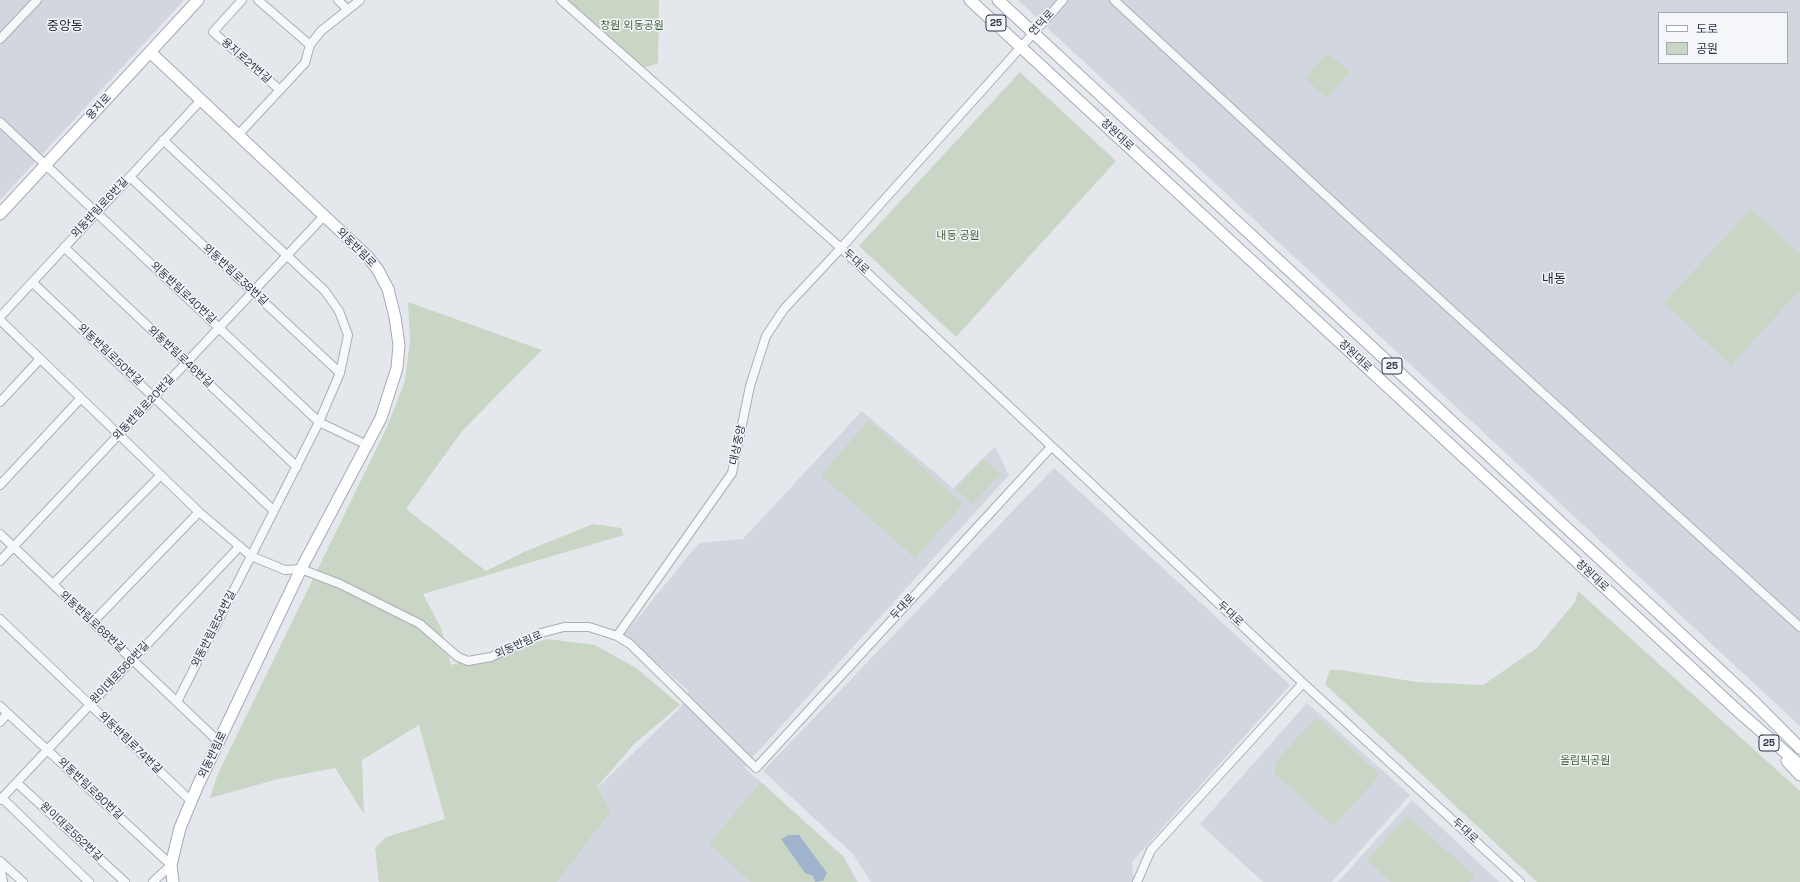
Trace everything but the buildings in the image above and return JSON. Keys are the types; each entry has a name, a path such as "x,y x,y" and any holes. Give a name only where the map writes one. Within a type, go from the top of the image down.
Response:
{"main road":[{"name":"용지로","path":"0,214 198,0"},
{"name":"창원대로","path":"970,0 1739,712 1800,765"},
{"name":"창원대로","path":"998,0 1751,699 1800,748"},
{"name":"외동반림로","path":"150,52 368,257 378,270 388,289 395,316 399,345 397,368 381,418 368,445 301,568 191,801 180,828 171,865 173,882"},
{"name":"창원대로","path":"1751,699 1800,740"},
{"name":"창원대로","path":"1739,712 1800,775"}],"street":[{"path":"0,39 37,0"},
{"name":"용지로21번길","path":"242,0 212,32 280,90"},
{"path":"258,0 310,45"},
{"path":"338,0 347,9"},
{"name":"용지로21번길","path":"238,135 305,63 310,45 321,30 360,0"},
{"path":"561,0 841,248"},
{"name":"연덕로","path":"1021,46 1063,0"},
{"path":"1114,0 1360,227 1800,627"},
{"name":"두대로","path":"1021,46 841,248 1050,447 1303,683 1520,882"},
{"name":"외동반림로6번길","path":"0,316 201,100"},
{"name":"외동반림로40번길","path":"0,122 319,422 368,445"},
{"path":"164,140 325,291 339,311 348,335 340,373 319,422"},
{"name":"외동반림로38번길","path":"130,177 340,373"},
{"name":"외동반림로20번길","path":"0,561 324,216"},
{"name":"외동반림로46번길","path":"64,247 297,467"},
{"name":"대상중앙","path":"617,636 732,472 750,386 766,336 784,309 841,248"},
{"name":"외동반림로50번길","path":"32,282 274,511"},
{"path":"0,320 199,512 251,556 285,570 301,568"},
{"path":"0,402 40,359"},
{"path":"0,485 81,398"},
{"name":"외동반림로54번길","path":"177,702 319,422"},
{"name":"두대로","path":"756,768 1050,447"},
{"path":"53,584 161,475"},
{"path":"93,622 199,512"},
{"name":"외동반림로68번길","path":"0,534 220,742"},
{"name":"원이대로566번길","path":"1,800 132,659 240,546"},
{"name":"외동반림로","path":"301,568 340,584 420,624 458,657 468,661 491,657 541,634 564,627 589,627 617,636 630,644 756,768"},
{"name":"외동반림로74번길","path":"0,619 191,801"},
{"path":"1137,882 1151,850 1303,683"},
{"name":"외동반림로80번길","path":"0,706 171,865"},
{"path":"0,722 7,714"},
{"name":"원이대로552번길","path":"17,783 125,882"},
{"path":"1,800 89,882"},
{"path":"0,861 23,882"},
{"path":"0,865 3,882"},
{"path":"153,882 171,865"}],"shaded area":[{"path":"0,0 184,0 0,200"},
{"path":"1018,0 1800,0 1800,726 1053,33"},
{"path":"862,411 953,488 995,447 1009,475 744,767 844,857 858,882 552,882 595,790 680,708 689,691 624,635 699,543 743,539"},
{"path":"1054,468 1290,685 1132,862 1134,882 871,882 853,854 763,771"},
{"path":"1307,703 1410,795 1332,882 1263,882 1200,824"},
{"path":"1412,800 1499,882 1338,882"}],"green space":[{"name":"창원 외동공원","path":"565,0 659,0 658,63 641,69"},
{"path":"1328,53 1350,72 1327,98 1305,78"},
{"name":"내동 공원","path":"1020,72 1116,161 956,337 859,246"},
{"path":"1751,209 1800,254 1800,290 1731,365 1664,303"},
{"path":"408,302 542,350 462,431 406,509 486,571 524,552 593,524 621,528 624,535 423,594 441,628 451,665 547,639 595,645 636,668 680,705 635,743 597,787 610,812 557,882 379,882 375,848 386,837 445,819 419,725 362,760 364,814 335,768 278,779 210,798 217,776 387,427 405,381 410,340"},
{"path":"869,420 963,504 915,558 821,475"},
{"path":"983,459 1000,474 973,504 956,489"},
{"name":"올림픽공원","path":"1578,591 1800,791 1800,882 1537,882 1325,684 1330,670 1341,670 1417,682 1483,685 1537,648 1575,602"},
{"path":"1317,717 1380,775 1333,826 1274,773 1276,761"},
{"path":"761,782 843,857 856,882 751,882 709,844"},
{"path":"1407,816 1475,876 1469,882 1391,882 1367,860"}],"water":[{"path":"789,835 799,835 827,873 823,881 815,882 813,876 805,873 781,839"}],"district":[{"name":"중앙동","path":"65,26"},
{"name":"내동","path":"1554,279"}]}
